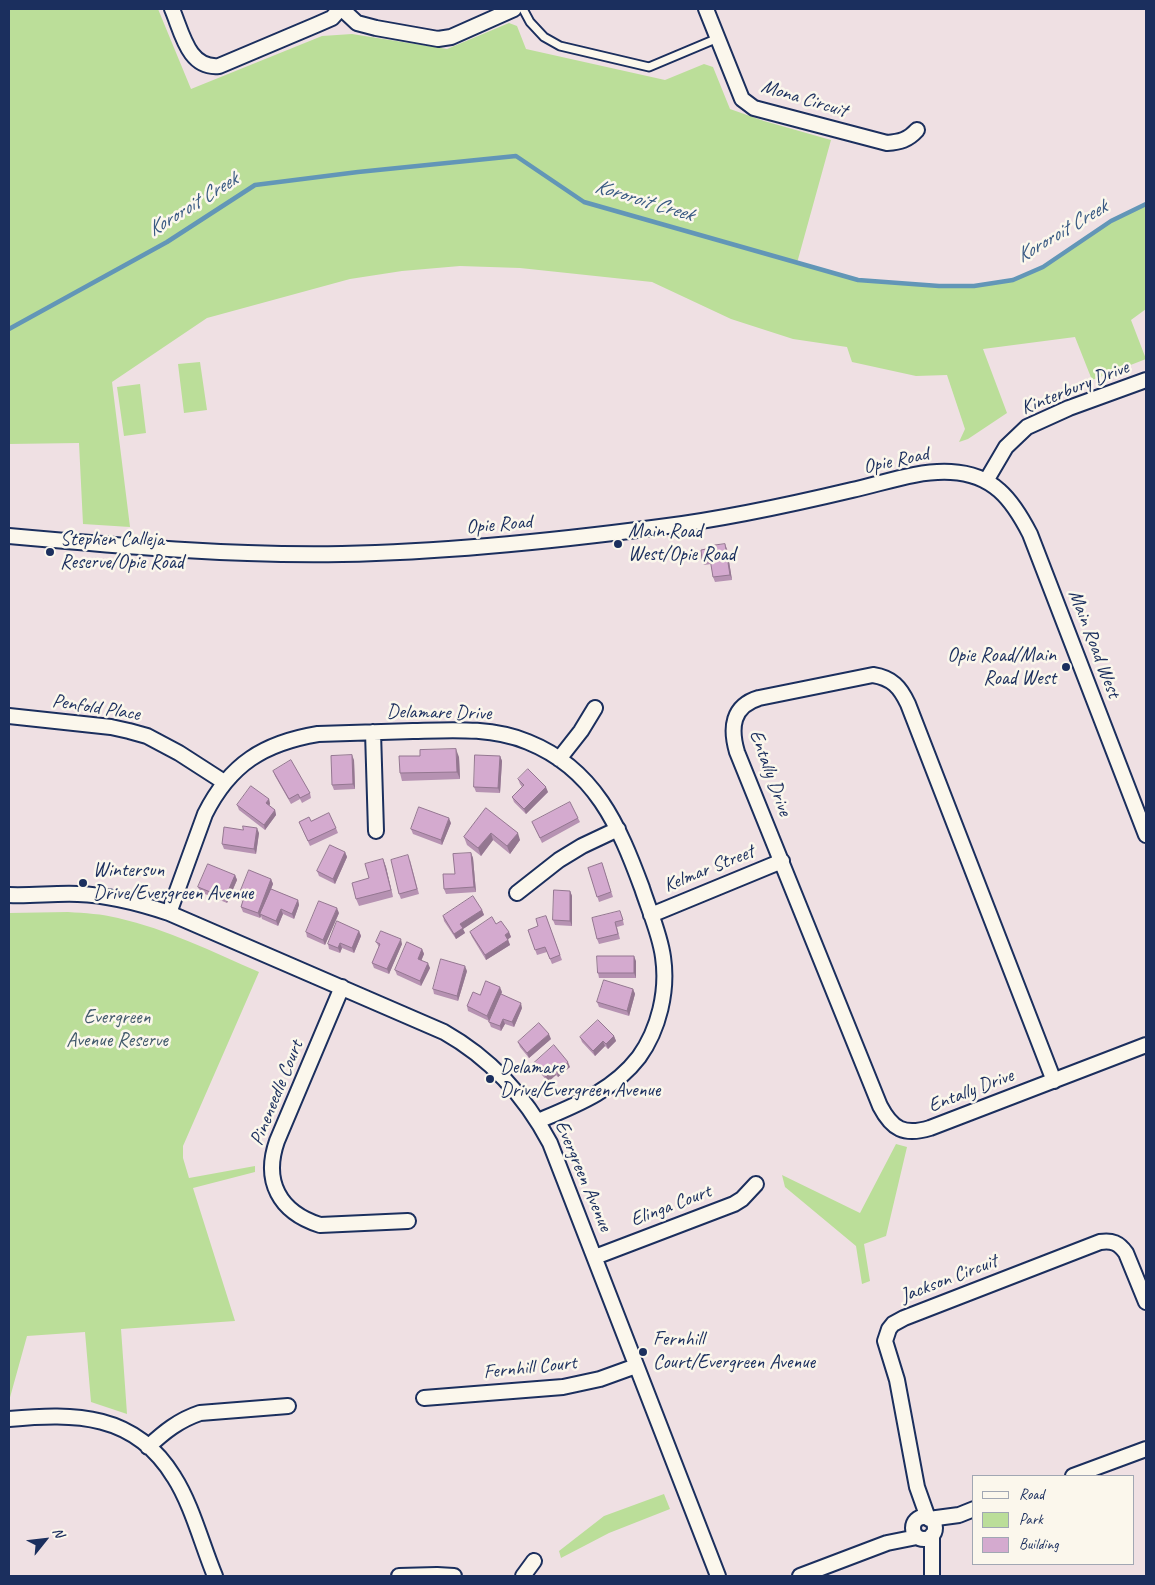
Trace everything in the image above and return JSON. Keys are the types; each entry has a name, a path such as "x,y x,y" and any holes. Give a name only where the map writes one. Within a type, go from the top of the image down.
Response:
{"street":[{"path":"172,9 192,56 201,64 209,67 219,66 332,18 340,9 357,23 438,38 452,37 514,9"},
{"name":"Mona Circuit","path":"706,9 742,100 754,108 887,143 899,142 909,138 917,130"},
{"name":"Kinterbury Drive","path":"986,481 1006,448 1027,427 1069,408 1146,380"},
{"name":"Opie Road","path":"9,536 133,548 187,550 341,554 417,551 564,539 661,527 777,506 932,472 958,472 986,481"},
{"name":"Main Road West","path":"986,481 1006,496 1030,534 1146,835"},
{"name":"Entally Drive","path":"1054,1081 908,704 900,688 890,679 873,675 862,676 759,698 748,703 736,717 733,730 737,752 880,1106 891,1124 897,1128 921,1131 1054,1081 1146,1044"},
{"path":"559,759 581,731 595,708"},
{"name":"Penfold Place","path":"9,716 129,730 148,736 179,753 224,782"},
{"name":"Delamare Drive","path":"168,913 205,814 224,782 255,755 274,745 294,738 318,734 476,730 504,734 528,741 559,759 580,775 595,791 618,829 651,915 663,956 664,972 661,1008 656,1026 639,1056 623,1075 594,1096 538,1121"},
{"path":"373,732 376,831"},
{"path":"517,893 559,860 582,846 618,829"},
{"name":"Kelmar Street","path":"651,915 782,861"},
{"name":"Evergreen Avenue","path":"9,895 79,894 107,897 132,901 168,913 424,1022 463,1043 505,1079 524,1100 550,1143 718,1576"},
{"name":"Pineneedle Court","path":"342,988 275,1147 271,1163 274,1186 286,1206 295,1215 320,1225 408,1221"},
{"name":"Elinga Court","path":"595,1257 734,1204 742,1199 756,1184"},
{"name":"Jackson Circuit","path":"932,1574 897,1380 886,1348 886,1335 893,1324 904,1318 1100,1242 1108,1241 1121,1246 1126,1253 1146,1302"},
{"name":"Fernhill Court","path":"424,1398 563,1387 600,1379 636,1366"},
{"path":"148,1447 169,1428 189,1416 200,1413 288,1406"},
{"path":"9,1419 59,1416 88,1418 122,1429 136,1437 148,1447 174,1476 214,1576"},
{"path":"1077,1475 1146,1449"},
{"path":"800,1576 972,1510"},
{"path":"523,1576 534,1561"},
{"path":"399,1576 454,1576"}],"lane":[{"path":"523,9 530,22 544,37 560,46 648,67 718,38"}],"green space":[{"path":"9,9 158,9 191,89 322,36 352,34 447,49 509,23 517,26 526,49 665,80 704,64 713,67 730,109 831,140 797,263 858,280 960,286 1013,280 1043,267 1111,221 1146,204 1146,309 1131,320 1146,359 1092,380 1075,337 983,349 1007,413 968,439 959,442 965,429 947,375 916,376 852,362 847,347 793,339 731,319 652,282 520,268 460,266 402,271 350,279 207,318 112,382 130,527 83,524 79,443 9,444"},
{"path":"200,362 207,410 184,413 178,364"},
{"path":"140,384 146,433 124,436 117,387"},
{"name":"Evergreen Avenue Reserve","path":"68,912 112,917 154,928 259,972 183,1146 183,1158 189,1178 255,1166 255,1172 193,1188 235,1321 121,1329 127,1414 91,1402 85,1332 27,1336 9,1401 9,913"},
{"path":"896,1144 907,1147 886,1236 864,1244 870,1281 862,1284 856,1246 785,1187 782,1175 860,1213"},
{"path":"664,1494 670,1509 609,1533 561,1558 559,1551 604,1516"}],"building":[{"path":"725,544 730,575 713,577 710,559 702,560 701,550"},
{"path":"456,749 457,772 400,773 399,756 420,756 420,750"},
{"path":"352,755 353,784 332,785 331,756"},
{"path":"475,755 500,756 498,788 474,787"},
{"path":"291,760 310,793 300,798 298,794 289,799 273,771"},
{"path":"528,769 546,787 524,809 512,797 524,785 518,779"},
{"path":"251,786 269,799 266,803 275,810 264,825 237,805"},
{"path":"570,802 578,818 540,838 532,822"},
{"path":"419,807 449,818 441,840 411,829"},
{"path":"486,808 518,833 507,846 491,833 478,848 464,837"},
{"path":"329,813 336,828 308,841 299,822 309,817 311,821"},
{"path":"243,826 257,828 254,849 222,844 224,827 243,830"},
{"path":"330,845 345,852 333,879 317,871"},
{"path":"471,853 474,887 444,889 443,874 455,874 453,854"},
{"path":"408,855 417,889 399,894 391,860"},
{"path":"383,859 391,890 356,899 352,883 369,878 365,864"},
{"path":"602,863 611,892 597,897 588,868"},
{"path":"208,864 235,875 225,898 198,887"},
{"path":"249,870 271,879 258,913 241,907 244,897 239,895"},
{"path":"271,889 298,900 292,914 281,909 276,921 260,914"},
{"path":"554,890 570,891 570,921 553,920"},
{"path":"473,896 482,910 460,924 463,928 454,934 443,916"},
{"path":"319,901 337,908 323,940 306,932"},
{"path":"620,911 623,920 615,922 618,934 597,939 592,918"},
{"path":"546,916 560,955 550,959 545,947 535,950 528,930 538,926 536,919"},
{"path":"492,917 496,924 501,921 509,932 505,935 508,940 485,955 470,932"},
{"path":"337,921 359,931 352,948 340,943 338,948 328,944"},
{"path":"381,931 401,939 387,969 372,963 380,944 376,942"},
{"path":"407,942 422,949 418,959 428,963 420,981 395,970"},
{"path":"597,956 634,956 634,973 598,973"},
{"path":"441,959 465,966 457,996 433,989"},
{"path":"604,980 633,989 627,1011 597,1002"},
{"path":"486,981 500,987 487,1016 467,1006 473,992 480,995"},
{"path":"501,994 521,1003 512,1022 503,1019 500,1026 489,1022"},
{"path":"598,1020 614,1036 606,1044 603,1041 593,1051 580,1037"},
{"path":"539,1023 549,1034 527,1053 518,1042"},
{"path":"554,1045 568,1062 557,1072 554,1070 546,1077 534,1063"}],"waterway":[{"name":"Kororoit Creek","path":"9,329 167,242 255,185 358,172 516,156 584,202 858,280 939,286 974,286 1013,280 1043,267 1111,221 1146,204"}],"place":[{"name":"Main Road West/Opie Road","path":"618,544"},
{"name":"Stephen Calleja Reserve/Opie Road","path":"50,552"},
{"name":"Opie Road/Main Road West","path":"1066,667"},
{"name":"Wintersun Drive/Evergreen Avenue","path":"83,883"},
{"name":"Delamare Drive/Evergreen Avenue","path":"490,1079"},
{"name":"Fernhill Court/Evergreen Avenue","path":"643,1352"}]}
